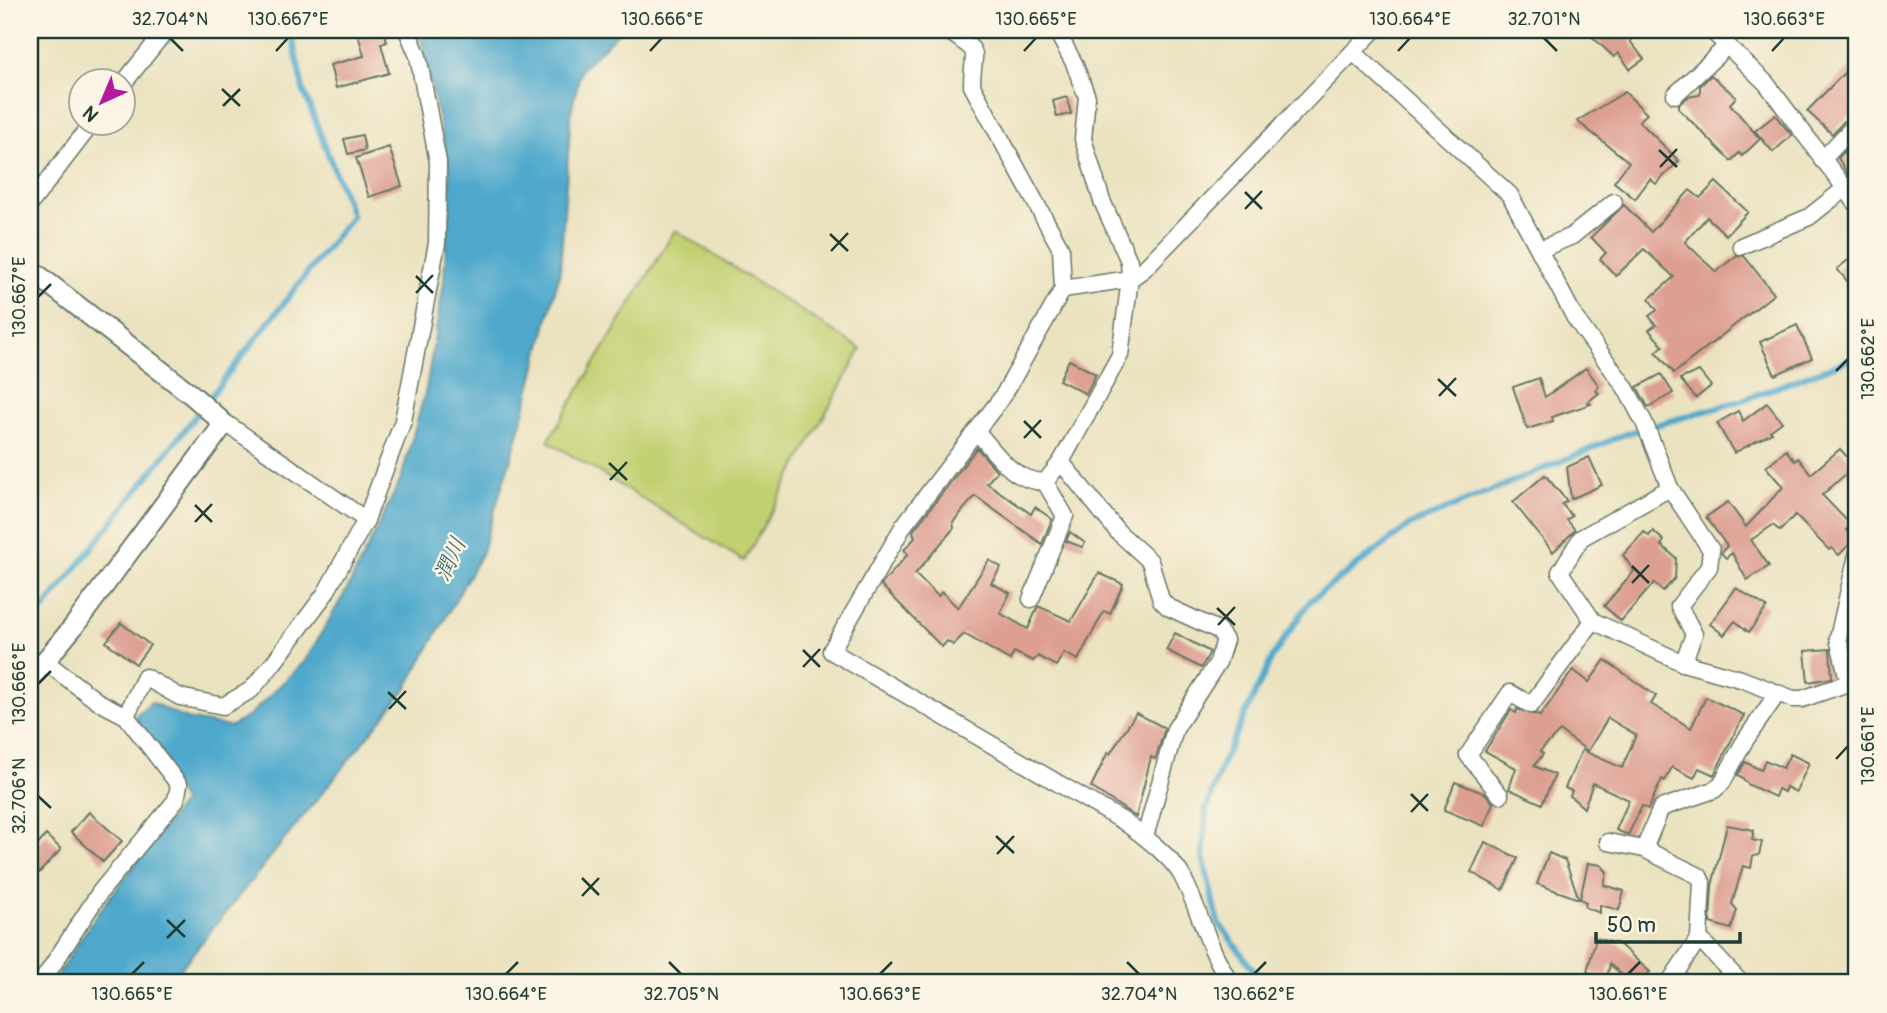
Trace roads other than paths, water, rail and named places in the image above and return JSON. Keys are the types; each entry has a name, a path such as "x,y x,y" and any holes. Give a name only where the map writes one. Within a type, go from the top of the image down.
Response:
{"street":[{"path":"136,68 166,30"},
{"path":"127,716 145,677 180,697 223,706 251,690 325,594 366,520 403,421 437,243 438,162 418,55 407,30"},
{"path":"947,30 974,49 976,56 972,86 1061,249 1063,289 1020,368 978,433 904,525 831,651 1123,821 1144,837 1183,876 1210,950 1231,983"},
{"path":"1045,482 1061,462 1121,355 1130,279 1129,261 1102,201 1083,139 1087,97 1074,63 1056,30"},
{"path":"1063,289 1130,279 1144,269 1374,30"},
{"path":"1711,30 1766,83 1843,190 1857,204"},
{"path":"1675,95 1728,45"},
{"path":"1353,52 1510,195 1541,249 1575,318 1625,387 1644,422 1670,488 1711,550 1709,567 1679,606 1694,634 1683,663"},
{"path":"1822,160 1857,123"},
{"path":"30,204 82,136"},
{"path":"1741,246 1809,216 1843,190"},
{"path":"1541,249 1572,236 1614,202"},
{"path":"30,270 192,395 221,422 217,436 30,679"},
{"path":"214,415 366,520"},
{"path":"978,433 1007,467 1038,482 1045,482"},
{"path":"1061,462 1118,532 1150,561 1161,600 1168,607 1218,630 1224,640 1218,662 1175,729 1144,837"},
{"path":"1031,599 1065,516 1045,482"},
{"path":"1670,488 1581,538 1560,572 1593,621 1683,663 1741,678 1777,694 1802,699 1853,681 1838,639 1857,555"},
{"path":"1500,795 1468,755 1510,693 1531,705 1593,621"},
{"path":"41,983 100,892 176,800 178,785 127,716 97,701 47,659"},
{"path":"1644,849 1661,808 1714,790 1722,783 1744,742 1777,694"},
{"path":"1608,842 1644,849 1699,876 1702,882 1699,938 1669,983"},
{"path":"1699,938 1741,983"}],"water":[{"name":"潤川","path":"419,30 621,30 581,69 571,112 560,271 519,432 481,554 406,689 169,983 52,983 95,917 183,802 135,716 151,702 186,719 230,727 249,716 305,661 349,586 401,479 426,389 444,282 450,171"}],"waterway":[{"path":"153,30 168,41 178,30"},
{"path":"30,627 352,216 303,89 291,30"},
{"path":"1263,983 1218,922 1203,857 1206,810 1224,759 1273,656 1310,601 1410,525 1628,433 1737,402 1857,357"}]}
